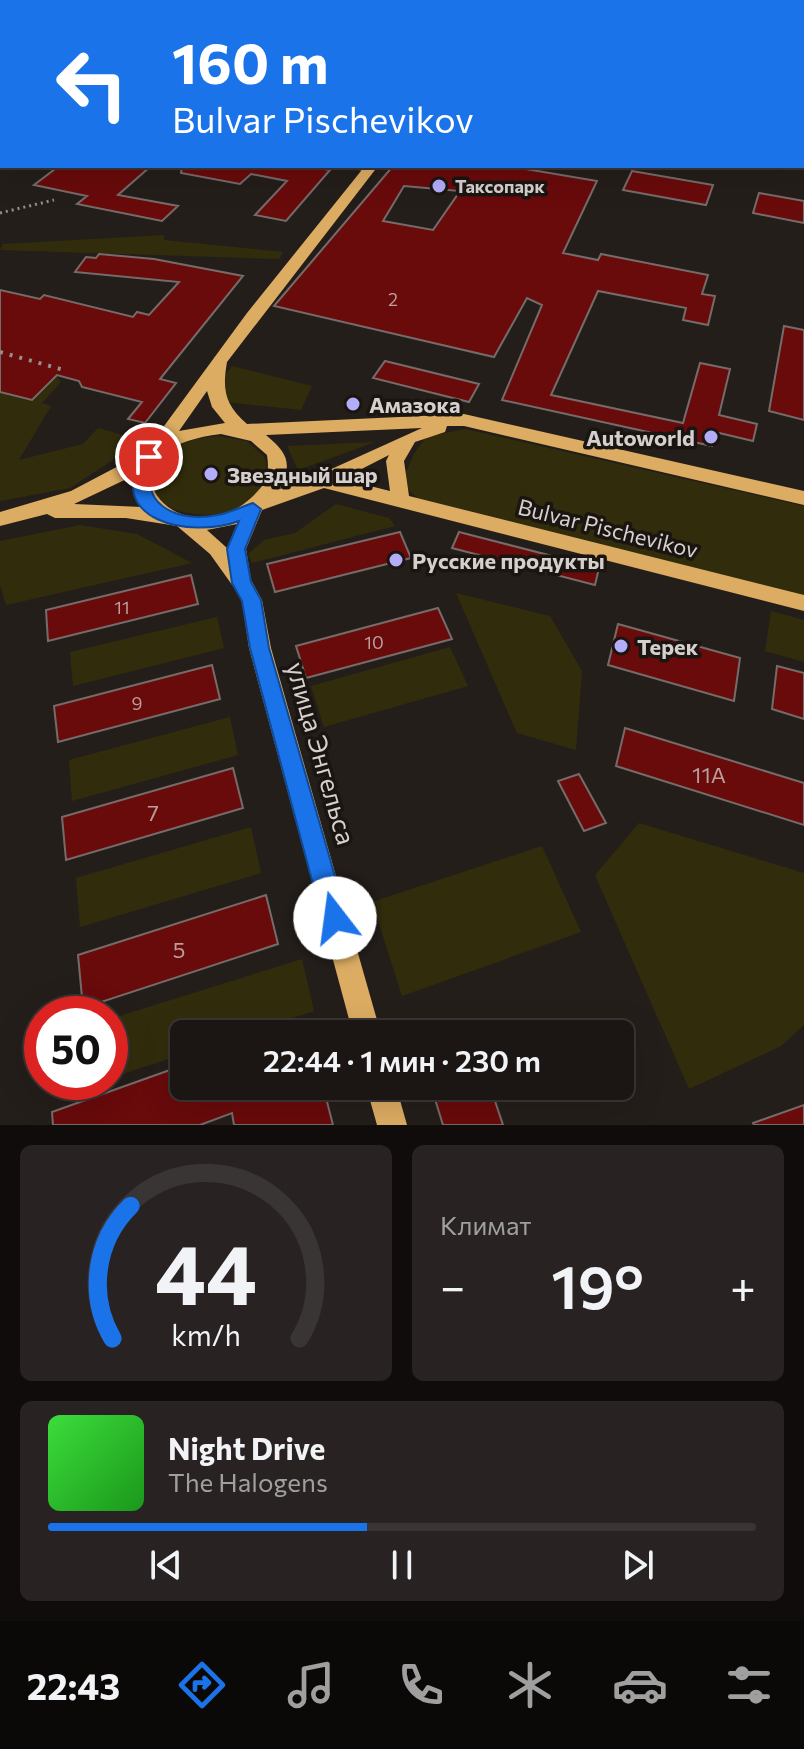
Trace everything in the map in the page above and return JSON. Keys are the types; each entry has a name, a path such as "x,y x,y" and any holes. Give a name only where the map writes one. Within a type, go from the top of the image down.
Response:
{"main road":[{"path":"177,520 154,510 144,498 140,485 142,470 220,359 370,168"},
{"path":"220,359 214,398 223,413 243,430 260,437 272,447 279,460 280,474 274,489 257,506"},
{"path":"0,519 31,513 96,510 219,522 323,481 409,438 464,420"},
{"path":"31,513 91,490 170,441 203,430 464,420 804,498"},
{"path":"400,500 395,461 409,438"},
{"name":"Bulvar Pischevikov","path":"323,481 804,603"},
{"name":"улица Энгельса","path":"242,583 236,549 257,506"},
{"name":"улица Энгельса","path":"177,520 217,549 252,600 260,648 363,1020"},
{"path":"385,1100 392,1125"}],"shaded area":[{"path":"164,235 164,240 283,252 279,259 0,250 3,244"},
{"path":"232,366 312,386 301,410 226,402 216,387"},
{"path":"56,376 61,382 42,403 51,406 19,460 83,444 98,428 133,438 113,460 70,488 0,501 0,392 31,400"},
{"path":"465,429 804,506 804,596 417,498 408,489 404,477 414,454 426,437"},
{"path":"218,436 246,441 264,456 266,482 253,501 231,511 205,514 179,511 160,501 151,484 158,462 170,450 185,443"},
{"path":"375,442 298,470 287,446"},
{"path":"336,504 389,518 395,526 252,563 248,554 264,540 295,533"},
{"path":"80,525 137,534 192,563 6,605 0,585 0,541"},
{"path":"456,593 550,616 582,671 576,750 517,733"},
{"path":"771,611 804,620 804,662 765,651"},
{"path":"217,617 224,648 73,686 70,652"},
{"path":"450,647 468,686 324,727 311,686"},
{"path":"230,717 238,755 72,801 69,760"},
{"path":"639,823 804,873 804,1025 781,1046 689,1089 595,875"},
{"path":"251,827 261,873 80,927 76,878"},
{"path":"542,846 581,932 402,996 372,902"},
{"path":"302,959 314,1011 286,1020 170,1020 170,1059 128,1072 128,1013"}],"building":[{"path":"56,168 149,168 118,195 178,206 162,221 77,204 87,196 34,185"},
{"path":"182,168 330,170 286,221 255,215 287,181 251,174 240,184 181,173"},
{"path":"391,168 520,168 597,181 563,253 598,260 601,254 708,275 702,294 715,296 708,325 683,320 686,308 598,291 551,395 683,423 700,363 730,369 719,415 757,424 753,441 715,432 712,446 502,400 542,305 527,298 494,357 274,306","holes":["404,186 460,191 433,230 383,221"]},
{"path":"632,171 713,185 706,205 623,190"},
{"path":"759,193 804,201 804,223 753,213"},
{"path":"99,254 154,259 243,276 160,379 176,383 145,423 128,419 142,402 82,387 79,381 57,375 32,400 0,392 0,290 40,299 44,295 133,317 137,312 149,315 179,282 75,272 86,257 96,258"},
{"path":"784,326 804,330 804,420 769,411"},
{"path":"385,361 479,384 469,402 373,378"},
{"path":"400,532 411,558 275,592 267,564"},
{"path":"459,532 599,568 595,585 452,548"},
{"path":"191,575 198,604 48,641 46,610"},
{"path":"438,608 452,639 306,678 296,646"},
{"path":"618,624 740,658 734,701 608,665"},
{"path":"212,665 220,699 58,742 54,706"},
{"path":"777,666 804,673 804,719 772,709"},
{"path":"625,728 804,783 804,825 616,766"},
{"path":"233,768 243,808 66,860 62,817"},
{"path":"579,774 606,823 584,831 558,781"},
{"path":"266,895 278,944 120,996 82,996 78,955"},
{"path":"170,1070 170,1100 327,1100 333,1125 234,1125 232,1113 200,1125 53,1125 52,1112 86,1100 128,1100 128,1085"},
{"path":"435,1100 495,1100 503,1125 443,1125"},
{"path":"804,1105 804,1125 753,1123"}],"railway":[{"path":"0,213 54,200"},
{"path":"0,352 64,370"}],"place":[{"name":"Таксопарк","path":"439,186"},
{"name":"Амазока","path":"353,404"},
{"name":"Autoworld","path":"711,437"},
{"name":"Звездный шар","path":"211,474"},
{"name":"Русские продукты","path":"396,560"},
{"name":"Терек","path":"621,646"}],"route":[{"path":"149,457 142,470 140,485 144,498 154,510 170,518 184,522 219,522 253,509 236,549 242,583 252,600 260,648 335,918"}]}
